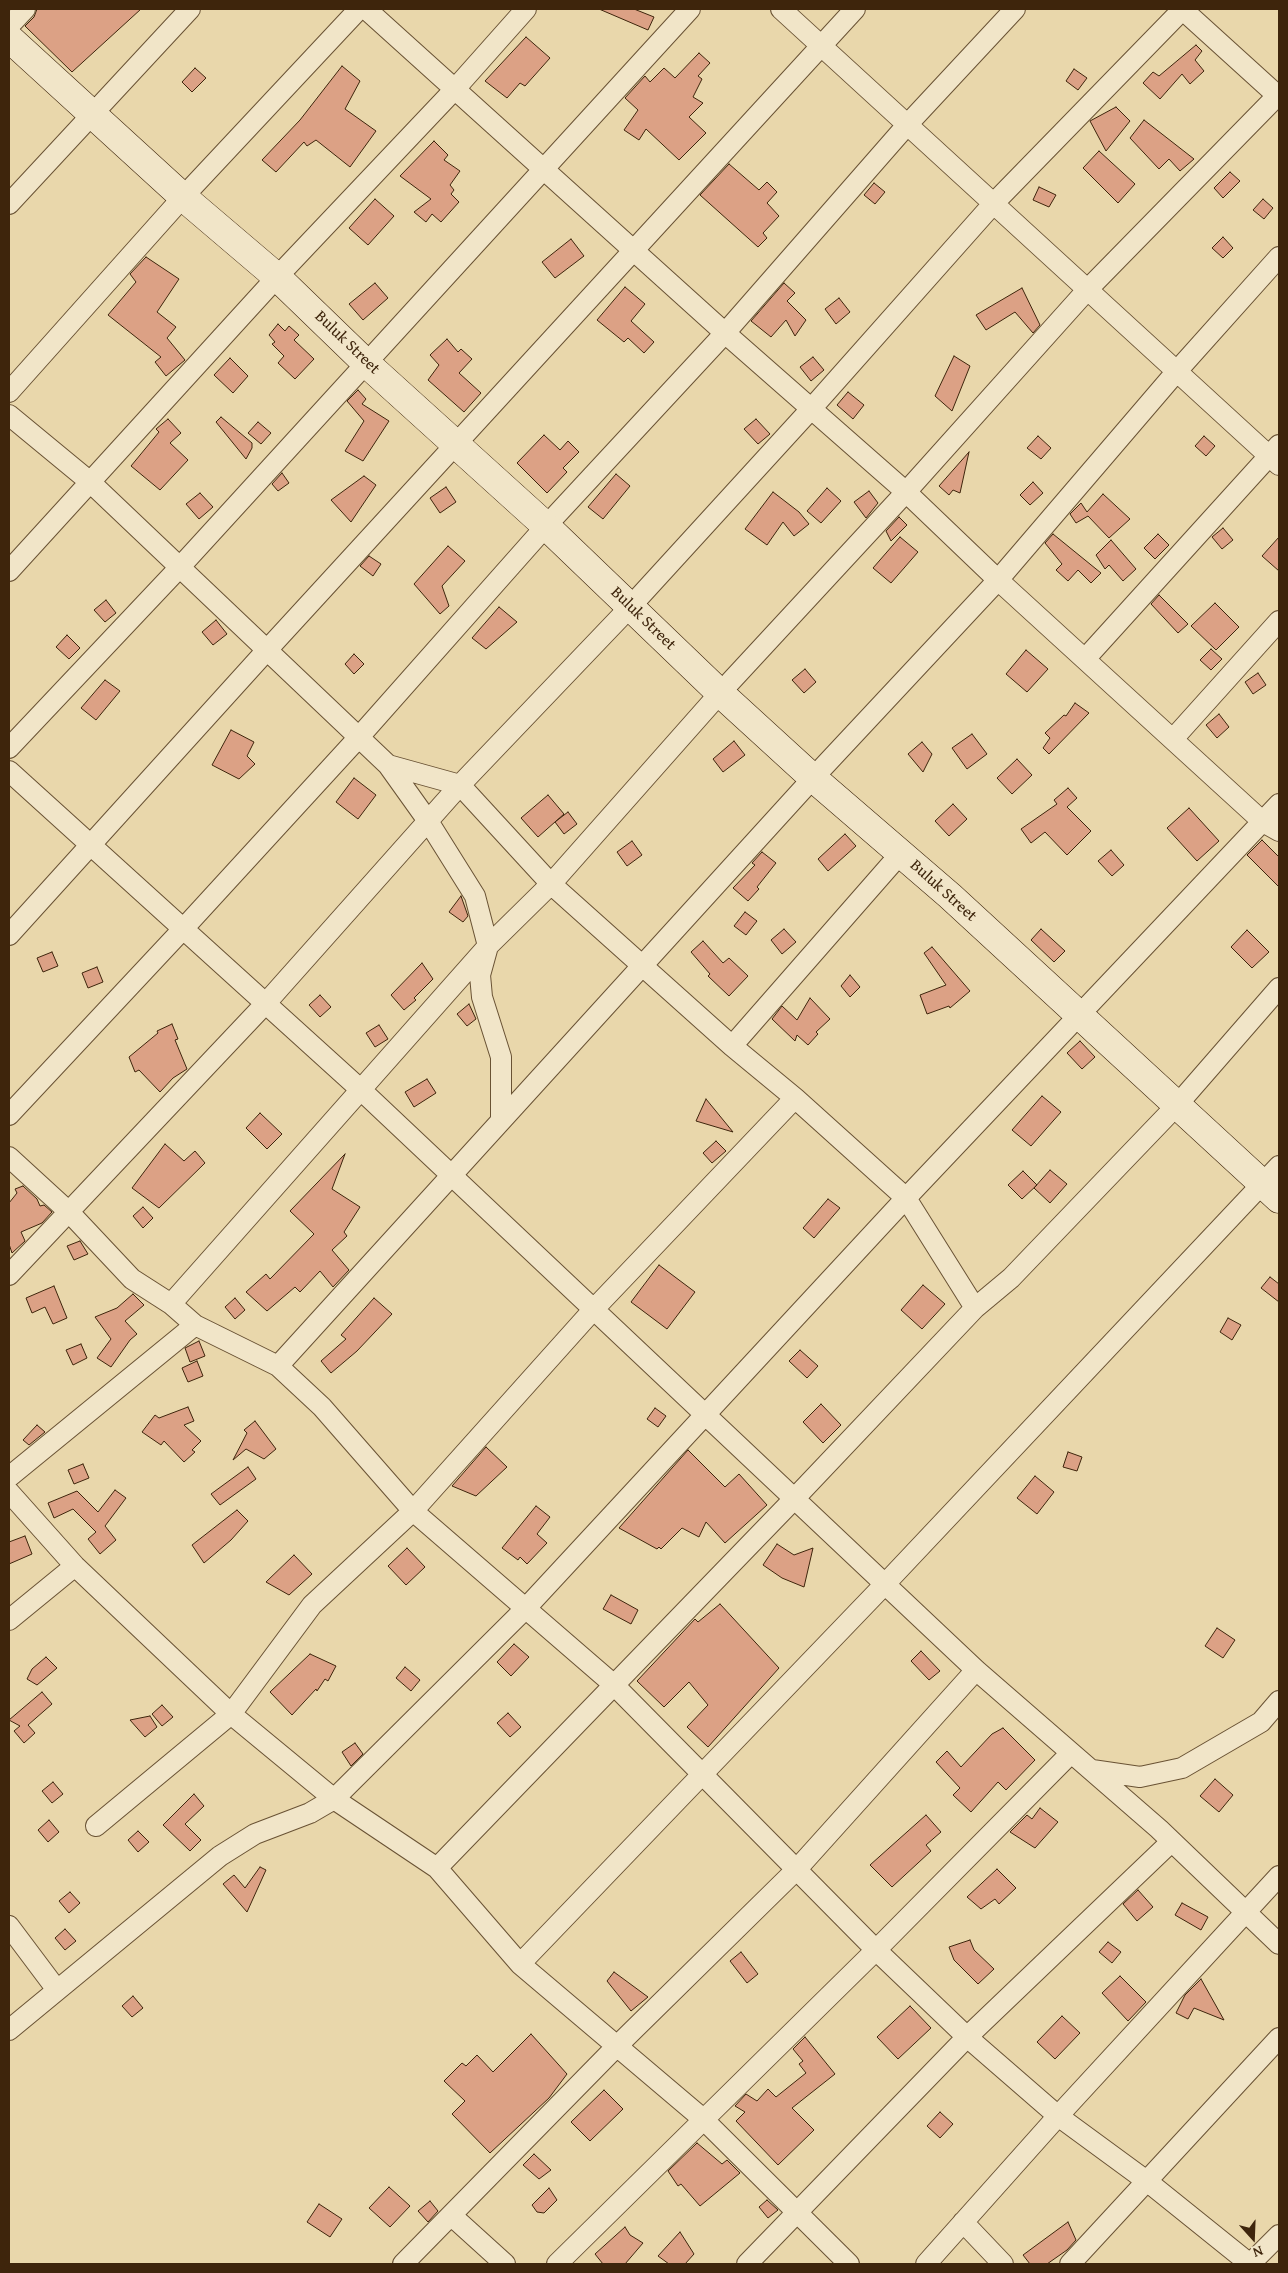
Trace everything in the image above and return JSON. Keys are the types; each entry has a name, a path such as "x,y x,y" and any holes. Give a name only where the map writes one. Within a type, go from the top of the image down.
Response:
{"street":[{"path":"9,26 25,9"},
{"path":"9,204 190,9"},
{"path":"9,392 358,9"},
{"path":"366,9 725,333 906,492 998,580 1173,740 1271,826"},
{"path":"9,571 89,481 277,277 454,90 526,9"},
{"path":"9,748 179,568 367,364 690,9"},
{"path":"781,9 1177,371 1276,455 1085,659"},
{"path":"9,935 267,650 855,9"},
{"path":"9,1115 359,737 546,526 725,333 907,125 1015,9"},
{"path":"9,1275 266,1003 460,785 631,606 993,204 1183,9 1279,95 1088,289 906,492 720,693 551,884 488,946 171,1304"},
{"name":"Buluk Street","path":"9,38 184,198 277,277 367,364 546,526 720,693 813,778 901,853 1178,1104 1274,1183"},
{"path":"278,1366 813,778 998,580 1177,371 1279,258"},
{"path":"9,415 89,481 388,765 428,821 475,896 488,946 480,975 482,997 501,1057 501,1121"},
{"path":"1173,740 1279,621"},
{"path":"388,765 460,785 551,884 643,964 732,1046 796,1098 906,1198 974,1308"},
{"path":"9,771 360,1089 976,1670 1092,1770 1279,1944"},
{"path":"9,2030 220,1856 255,1834 310,1813 334,1800 526,1608 906,1198 1080,1016 1271,826 1279,804"},
{"path":"732,1046 901,853"},
{"path":"437,1868 794,1499 974,1308 1011,1278 1178,1104 1279,988"},
{"path":"96,1826 231,1714 312,1605 413,1511 593,1310 796,1098"},
{"path":"9,1158 69,1212 132,1278 171,1304 195,1325 278,1366 322,1407 413,1511 613,1684 876,1950 967,2037 1058,2116 1148,2182 1250,2264 1279,2235"},
{"path":"520,1964 1274,1183"},
{"path":"9,1477 195,1325"},
{"path":"9,1492 75,1566 231,1714 334,1800 437,1868 520,1964 703,2119 848,2264"},
{"path":"9,1620 75,1566"},
{"path":"403,2264 616,2047 797,1869 976,1670"},
{"path":"1092,1770 1140,1777 1182,1768 1261,1722 1279,1700"},
{"path":"557,2264 876,1950 1071,1752"},
{"path":"747,2264 967,2037 1171,1842"},
{"path":"926,2264 1058,2116 1279,1876"},
{"path":"9,1926 57,1990"},
{"path":"1070,2264 1148,2182 1279,2038"},
{"path":"452,2216 505,2264"},
{"path":"963,2222 1003,2264"}],"building":[{"path":"37,9 141,9 72,72 25,26 34,17"},
{"path":"599,9 634,9 654,17 648,30"},
{"path":"526,37 550,58 525,86 520,83 507,98 485,81"},
{"path":"1196,45 1202,51 1195,60 1204,71 1190,84 1182,74 1160,99 1143,83 1153,72 1159,76"},
{"path":"699,53 710,63 698,76 702,79 693,97 703,103 689,117 706,133 679,160 646,129 639,140 624,130 638,110 625,98 645,76 650,82 664,68 675,78"},
{"path":"342,66 360,81 345,109 376,131 350,167 316,140 307,146 304,142 276,172 262,160 300,120"},
{"path":"195,68 206,78 192,92 182,82"},
{"path":"1074,69 1087,78 1078,90 1066,81"},
{"path":"1116,107 1130,121 1106,151 1090,121"},
{"path":"1144,120 1194,159 1180,171 1169,159 1159,169 1130,138"},
{"path":"434,141 448,155 444,160 460,171 450,185 454,190 451,194 459,202 441,222 432,214 426,222 414,212 431,199 400,176"},
{"path":"1099,151 1135,184 1118,203 1083,168"},
{"path":"729,164 759,190 767,182 777,192 767,203 779,216 763,233 767,238 758,247 700,195"},
{"path":"1230,172 1240,181 1223,198 1214,188"},
{"path":"874,183 885,192 875,204 864,195"},
{"path":"1039,187 1056,195 1049,207 1033,200"},
{"path":"375,199 394,216 368,245 349,228"},
{"path":"1263,199 1273,208 1264,219 1253,210"},
{"path":"1223,237 1233,248 1223,258 1212,248"},
{"path":"571,239 584,256 555,278 542,262"},
{"path":"146,257 179,279 157,312 176,327 167,338 185,360 166,376 155,362 161,357 108,315 136,282 130,274"},
{"path":"375,283 388,298 363,320 349,304"},
{"path":"784,283 795,293 787,301 806,320 795,336 786,320 771,337 751,321"},
{"path":"625,287 645,304 631,321 654,342 644,353 628,338 624,342 597,320"},
{"path":"1022,288 1040,325 1033,333 1015,312 986,330 976,315"},
{"path":"839,298 850,312 836,324 825,309"},
{"path":"278,324 285,331 289,326 299,335 294,340 314,359 295,379 278,363 284,356 272,344 275,342 269,335"},
{"path":"447,339 458,352 461,349 472,359 459,373 481,393 464,412 428,380 439,365 430,355"},
{"path":"954,356 970,366 952,411 935,396"},
{"path":"813,357 824,370 811,381 800,367"},
{"path":"230,358 248,376 233,393 214,375"},
{"path":"358,390 366,399 362,404 389,421 363,461 345,451 364,421 347,401"},
{"path":"848,392 864,405 853,419 837,405"},
{"path":"221,417 252,443 252,448 246,459 216,422"},
{"path":"168,419 181,433 170,443 188,460 160,490 131,466 159,432 156,429"},
{"path":"756,419 770,434 758,444 744,429"},
{"path":"258,422 271,433 261,444 248,433"},
{"path":"544,435 560,450 568,441 579,452 563,468 567,472 547,493 517,463"},
{"path":"1038,436 1051,448 1041,459 1027,448"},
{"path":"1204,436 1215,446 1206,456 1195,446"},
{"path":"969,452 960,493 953,490 949,495 939,486"},
{"path":"282,473 289,483 278,491 272,484"},
{"path":"616,474 630,486 603,519 588,507"},
{"path":"364,476 376,485 351,522 331,500"},
{"path":"1033,482 1043,493 1030,505 1020,495"},
{"path":"446,487 456,502 440,513 430,498"},
{"path":"827,488 841,501 821,523 807,511"},
{"path":"869,491 878,503 866,518 854,502"},
{"path":"773,492 799,512 809,524 794,536 783,522 767,545 745,529"},
{"path":"200,493 213,507 199,519 186,504"},
{"path":"1103,494 1130,519 1109,538 1088,516 1076,523 1070,514 1081,503 1087,512"},
{"path":"899,517 907,525 891,541 886,531"},
{"path":"1223,528 1233,540 1222,549 1212,537"},
{"path":"1053,534 1101,573 1091,583 1078,570 1068,581 1056,570 1062,564 1045,543"},
{"path":"1158,534 1169,545 1155,559 1144,548"},
{"path":"900,537 918,552 891,583 873,568"},
{"path":"1279,537 1279,571 1262,556"},
{"path":"1111,540 1136,569 1123,581 1109,565 1105,569 1096,555"},
{"path":"448,546 465,561 442,586 449,606 440,614 414,584"},
{"path":"369,556 381,564 373,576 360,566"},
{"path":"1159,595 1188,624 1178,633 1151,604"},
{"path":"106,600 116,613 105,622 94,610"},
{"path":"1215,603 1239,627 1216,650 1191,626"},
{"path":"499,607 517,622 486,649 472,638"},
{"path":"216,620 227,634 213,645 202,632"},
{"path":"67,635 80,648 69,659 56,647"},
{"path":"1211,649 1222,659 1211,670 1200,660"},
{"path":"1026,650 1048,669 1027,692 1006,674"},
{"path":"354,654 364,664 354,674 345,664"},
{"path":"805,669 816,682 804,693 792,680"},
{"path":"1258,673 1266,685 1253,694 1245,682"},
{"path":"105,680 120,691 96,720 81,708"},
{"path":"1075,703 1089,713 1049,754 1043,748 1050,738 1045,733 1064,715 1066,716"},
{"path":"1219,714 1229,727 1217,738 1206,725"},
{"path":"231,730 254,742 247,756 255,764 239,779 212,765"},
{"path":"972,734 987,754 967,769 952,748"},
{"path":"734,741 745,755 723,772 713,759"},
{"path":"922,742 932,754 923,772 908,754"},
{"path":"1017,759 1032,775 1012,794 997,778"},
{"path":"354,778 376,795 358,819 336,802"},
{"path":"1068,788 1077,798 1067,807 1091,831 1067,855 1045,832 1031,843 1021,829 1057,804 1054,800"},
{"path":"548,795 564,814 538,837 521,818"},
{"path":"953,804 967,819 949,836 935,821"},
{"path":"1189,808 1219,841 1197,861 1167,828"},
{"path":"568,812 577,824 564,834 555,822"},
{"path":"845,834 856,846 828,871 818,859"},
{"path":"1262,840 1279,857 1279,887 1247,855"},
{"path":"632,841 642,855 627,866 617,852"},
{"path":"1111,850 1124,865 1112,876 1098,861"},
{"path":"762,852 776,863 757,887 759,889 748,901 733,888 755,865 752,863"},
{"path":"461,896 468,916 463,922 449,912"},
{"path":"745,912 757,921 746,935 734,926"},
{"path":"784,929 796,942 782,954 771,940"},
{"path":"1041,929 1065,951 1054,962 1031,940"},
{"path":"1247,930 1269,952 1252,968 1231,947"},
{"path":"703,941 723,963 729,958 748,976 729,996 708,976 710,974 691,952"},
{"path":"932,947 970,991 950,1008 949,1006 927,1014 920,995 946,985 924,953"},
{"path":"52,952 58,966 43,972 37,958"},
{"path":"422,963 433,979 414,998 416,1000 404,1010 391,995"},
{"path":"97,967 103,982 88,988 82,973"},
{"path":"850,975 860,987 850,997 841,986"},
{"path":"320,995 331,1007 320,1017 309,1005"},
{"path":"810,998 830,1019 816,1032 818,1034 808,1045 797,1035 795,1041 772,1019 782,1006 797,1020"},
{"path":"469,1004 476,1019 467,1026 457,1014"},
{"path":"172,1024 178,1039 175,1040 187,1069 173,1078 160,1092 139,1070 135,1072 129,1057 158,1033 157,1031"},
{"path":"379,1025 388,1039 375,1047 366,1033"},
{"path":"1080,1041 1095,1057 1082,1069 1067,1053"},
{"path":"427,1079 436,1093 414,1107 405,1092"},
{"path":"1042,1096 1061,1112 1031,1146 1012,1130"},
{"path":"706,1099 733,1132 696,1121"},
{"path":"260,1113 282,1134 267,1149 246,1128"},
{"path":"716,1141 726,1151 712,1163 703,1153"},
{"path":"165,1144 184,1161 195,1151 205,1163 159,1208 132,1188"},
{"path":"345,1154 332,1189 360,1207 344,1232 347,1236 332,1250 349,1270 333,1287 320,1271 300,1292 295,1287 267,1311 246,1292 266,1274 270,1279 314,1234 290,1211"},
{"path":"1050,1170 1067,1184 1050,1203 1034,1188"},
{"path":"1023,1171 1037,1185 1022,1199 1008,1185"},
{"path":"23,1186 37,1199 40,1206 44,1205 52,1212 42,1223 21,1232 25,1241 12,1253 9,1244 9,1203 17,1193 15,1189"},
{"path":"828,1199 840,1208 814,1238 803,1228"},
{"path":"143,1207 153,1218 143,1228 133,1216"},
{"path":"80,1241 88,1254 74,1260 67,1246"},
{"path":"659,1265 695,1292 667,1329 631,1302"},
{"path":"1270,1277 1279,1284 1279,1302 1261,1288"},
{"path":"923,1285 945,1304 922,1329 901,1310"},
{"path":"54,1286 67,1318 53,1324 45,1307 32,1313 26,1298"},
{"path":"133,1294 144,1305 125,1321 137,1334 130,1340 111,1367 97,1358 111,1339 95,1317 117,1308"},
{"path":"235,1298 245,1310 235,1319 225,1307"},
{"path":"374,1298 392,1314 357,1351 331,1373 321,1361 346,1339 341,1335"},
{"path":"1228,1318 1241,1325 1232,1340 1220,1332"},
{"path":"199,1341 205,1356 190,1362 185,1348"},
{"path":"81,1344 87,1358 73,1365 66,1350"},
{"path":"800,1350 818,1366 807,1378 789,1361"},
{"path":"197,1361 203,1376 188,1382 182,1368"},
{"path":"821,1404 841,1425 823,1443 803,1422"},
{"path":"188,1407 194,1421 184,1425 201,1441 192,1450 195,1452 184,1462 164,1441 161,1445 142,1432 155,1415 159,1418"},
{"path":"655,1408 666,1416 658,1427 647,1419"},
{"path":"255,1421 276,1449 264,1459 246,1449 233,1460 247,1433 244,1430"},
{"path":"37,1425 45,1432 29,1445 23,1440"},
{"path":"486,1447 507,1467 476,1496 452,1486"},
{"path":"688,1450 725,1487 739,1474 767,1505 725,1543 706,1522 699,1537 682,1528 661,1549 659,1547 657,1549 619,1528"},
{"path":"1068,1452 1082,1457 1077,1471 1063,1467"},
{"path":"83,1464 89,1478 74,1484 68,1470"},
{"path":"248,1467 256,1479 220,1505 211,1494"},
{"path":"1035,1476 1054,1492 1037,1514 1017,1498"},
{"path":"115,1490 126,1498 105,1526 116,1540 100,1554 88,1539 96,1532 73,1509 54,1518 48,1503 77,1491 98,1512"},
{"path":"536,1506 550,1517 537,1534 547,1543 527,1564 520,1557 518,1560 502,1548"},
{"path":"237,1510 248,1521 231,1540 204,1563 192,1545"},
{"path":"25,1536 32,1554 9,1564 9,1542"},
{"path":"777,1544 794,1555 813,1548 804,1587 782,1578 763,1565"},
{"path":"407,1548 425,1567 406,1585 388,1566"},
{"path":"294,1555 312,1574 289,1595 266,1582"},
{"path":"611,1595 638,1610 631,1624 603,1609"},
{"path":"720,1604 779,1668 708,1747 687,1727 708,1705 689,1682 664,1707 637,1681 695,1619 698,1622"},
{"path":"1217,1628 1235,1640 1223,1658 1205,1646"},
{"path":"514,1644 529,1657 511,1676 497,1662"},
{"path":"921,1651 940,1671 929,1680 911,1661"},
{"path":"310,1654 336,1666 328,1681 325,1679 317,1691 316,1689 292,1715 270,1692"},
{"path":"46,1657 57,1668 37,1685 27,1679 32,1669"},
{"path":"405,1667 420,1680 411,1691 396,1678"},
{"path":"42,1692 52,1704 28,1725 35,1733 24,1743 14,1731 20,1726 9,1720"},
{"path":"162,1705 173,1717 162,1726 152,1714"},
{"path":"508,1713 521,1727 510,1737 497,1723"},
{"path":"150,1716 157,1727 145,1737 130,1720"},
{"path":"1003,1728 1035,1760 1006,1790 998,1782 971,1812 953,1795 960,1788 936,1762 947,1751 961,1767 992,1734"},
{"path":"355,1743 363,1754 351,1766 342,1752"},
{"path":"1215,1779 1233,1795 1219,1812 1200,1796"},
{"path":"53,1782 63,1794 52,1803 42,1791"},
{"path":"194,1794 204,1806 185,1824 201,1840 190,1851 163,1825"},
{"path":"1040,1808 1058,1822 1035,1848 1010,1832 1027,1815 1032,1819"},
{"path":"926,1815 941,1832 926,1845 931,1851 892,1887 870,1865"},
{"path":"49,1820 59,1832 48,1842 38,1830"},
{"path":"138,1831 149,1842 138,1852 128,1840"},
{"path":"260,1867 266,1870 247,1912 223,1884 234,1875 245,1888"},
{"path":"997,1869 1016,1888 999,1904 995,1899 981,1909 967,1897"},
{"path":"1138,1890 1153,1907 1137,1921 1123,1904"},
{"path":"70,1892 80,1903 69,1913 59,1901"},
{"path":"1182,1903 1208,1917 1201,1930 1175,1915"},
{"path":"65,1929 76,1941 65,1950 55,1938"},
{"path":"970,1940 974,1950 994,1969 978,1984 954,1960 949,1947"},
{"path":"1108,1942 1121,1952 1112,1963 1099,1952"},
{"path":"741,1952 758,1974 747,1983 730,1961"},
{"path":"614,1972 648,1997 631,2011 607,1981"},
{"path":"1120,1976 1146,2002 1128,2021 1102,1993"},
{"path":"1201,1979 1224,2020 1194,2008 1188,2019 1176,2013 1185,1995"},
{"path":"133,1996 143,2008 132,2017 122,2006"},
{"path":"910,2006 931,2028 898,2059 877,2037"},
{"path":"1062,2016 1080,2033 1055,2059 1037,2042"},
{"path":"531,2034 567,2074 549,2098 490,2153 452,2114 465,2101 444,2081 462,2063 466,2066 477,2055 493,2072"},
{"path":"805,2037 835,2074 792,2108 814,2130 778,2165 736,2121 745,2112 735,2106 746,2094 757,2101 768,2089 776,2097 806,2073 799,2064 803,2061 793,2049"},
{"path":"604,2090 623,2109 590,2141 571,2122"},
{"path":"940,2112 953,2124 940,2138 927,2126"},
{"path":"697,2143 722,2164 727,2160 740,2173 700,2206 681,2184 678,2186 668,2171"},
{"path":"534,2154 551,2170 539,2179 523,2165"},
{"path":"389,2187 410,2206 390,2227 369,2208"},
{"path":"549,2188 557,2200 544,2213 537,2212 532,2205"},
{"path":"767,2200 778,2210 768,2218 759,2207"},
{"path":"430,2201 438,2211 428,2222 418,2211"},
{"path":"319,2204 342,2219 330,2237 307,2222"},
{"path":"1068,2222 1076,2240 1067,2250 1047,2264 1030,2264 1023,2255"},
{"path":"625,2227 630,2235 643,2243 625,2264 603,2264 595,2254"},
{"path":"680,2232 694,2254 685,2264 669,2264 658,2256"}]}
